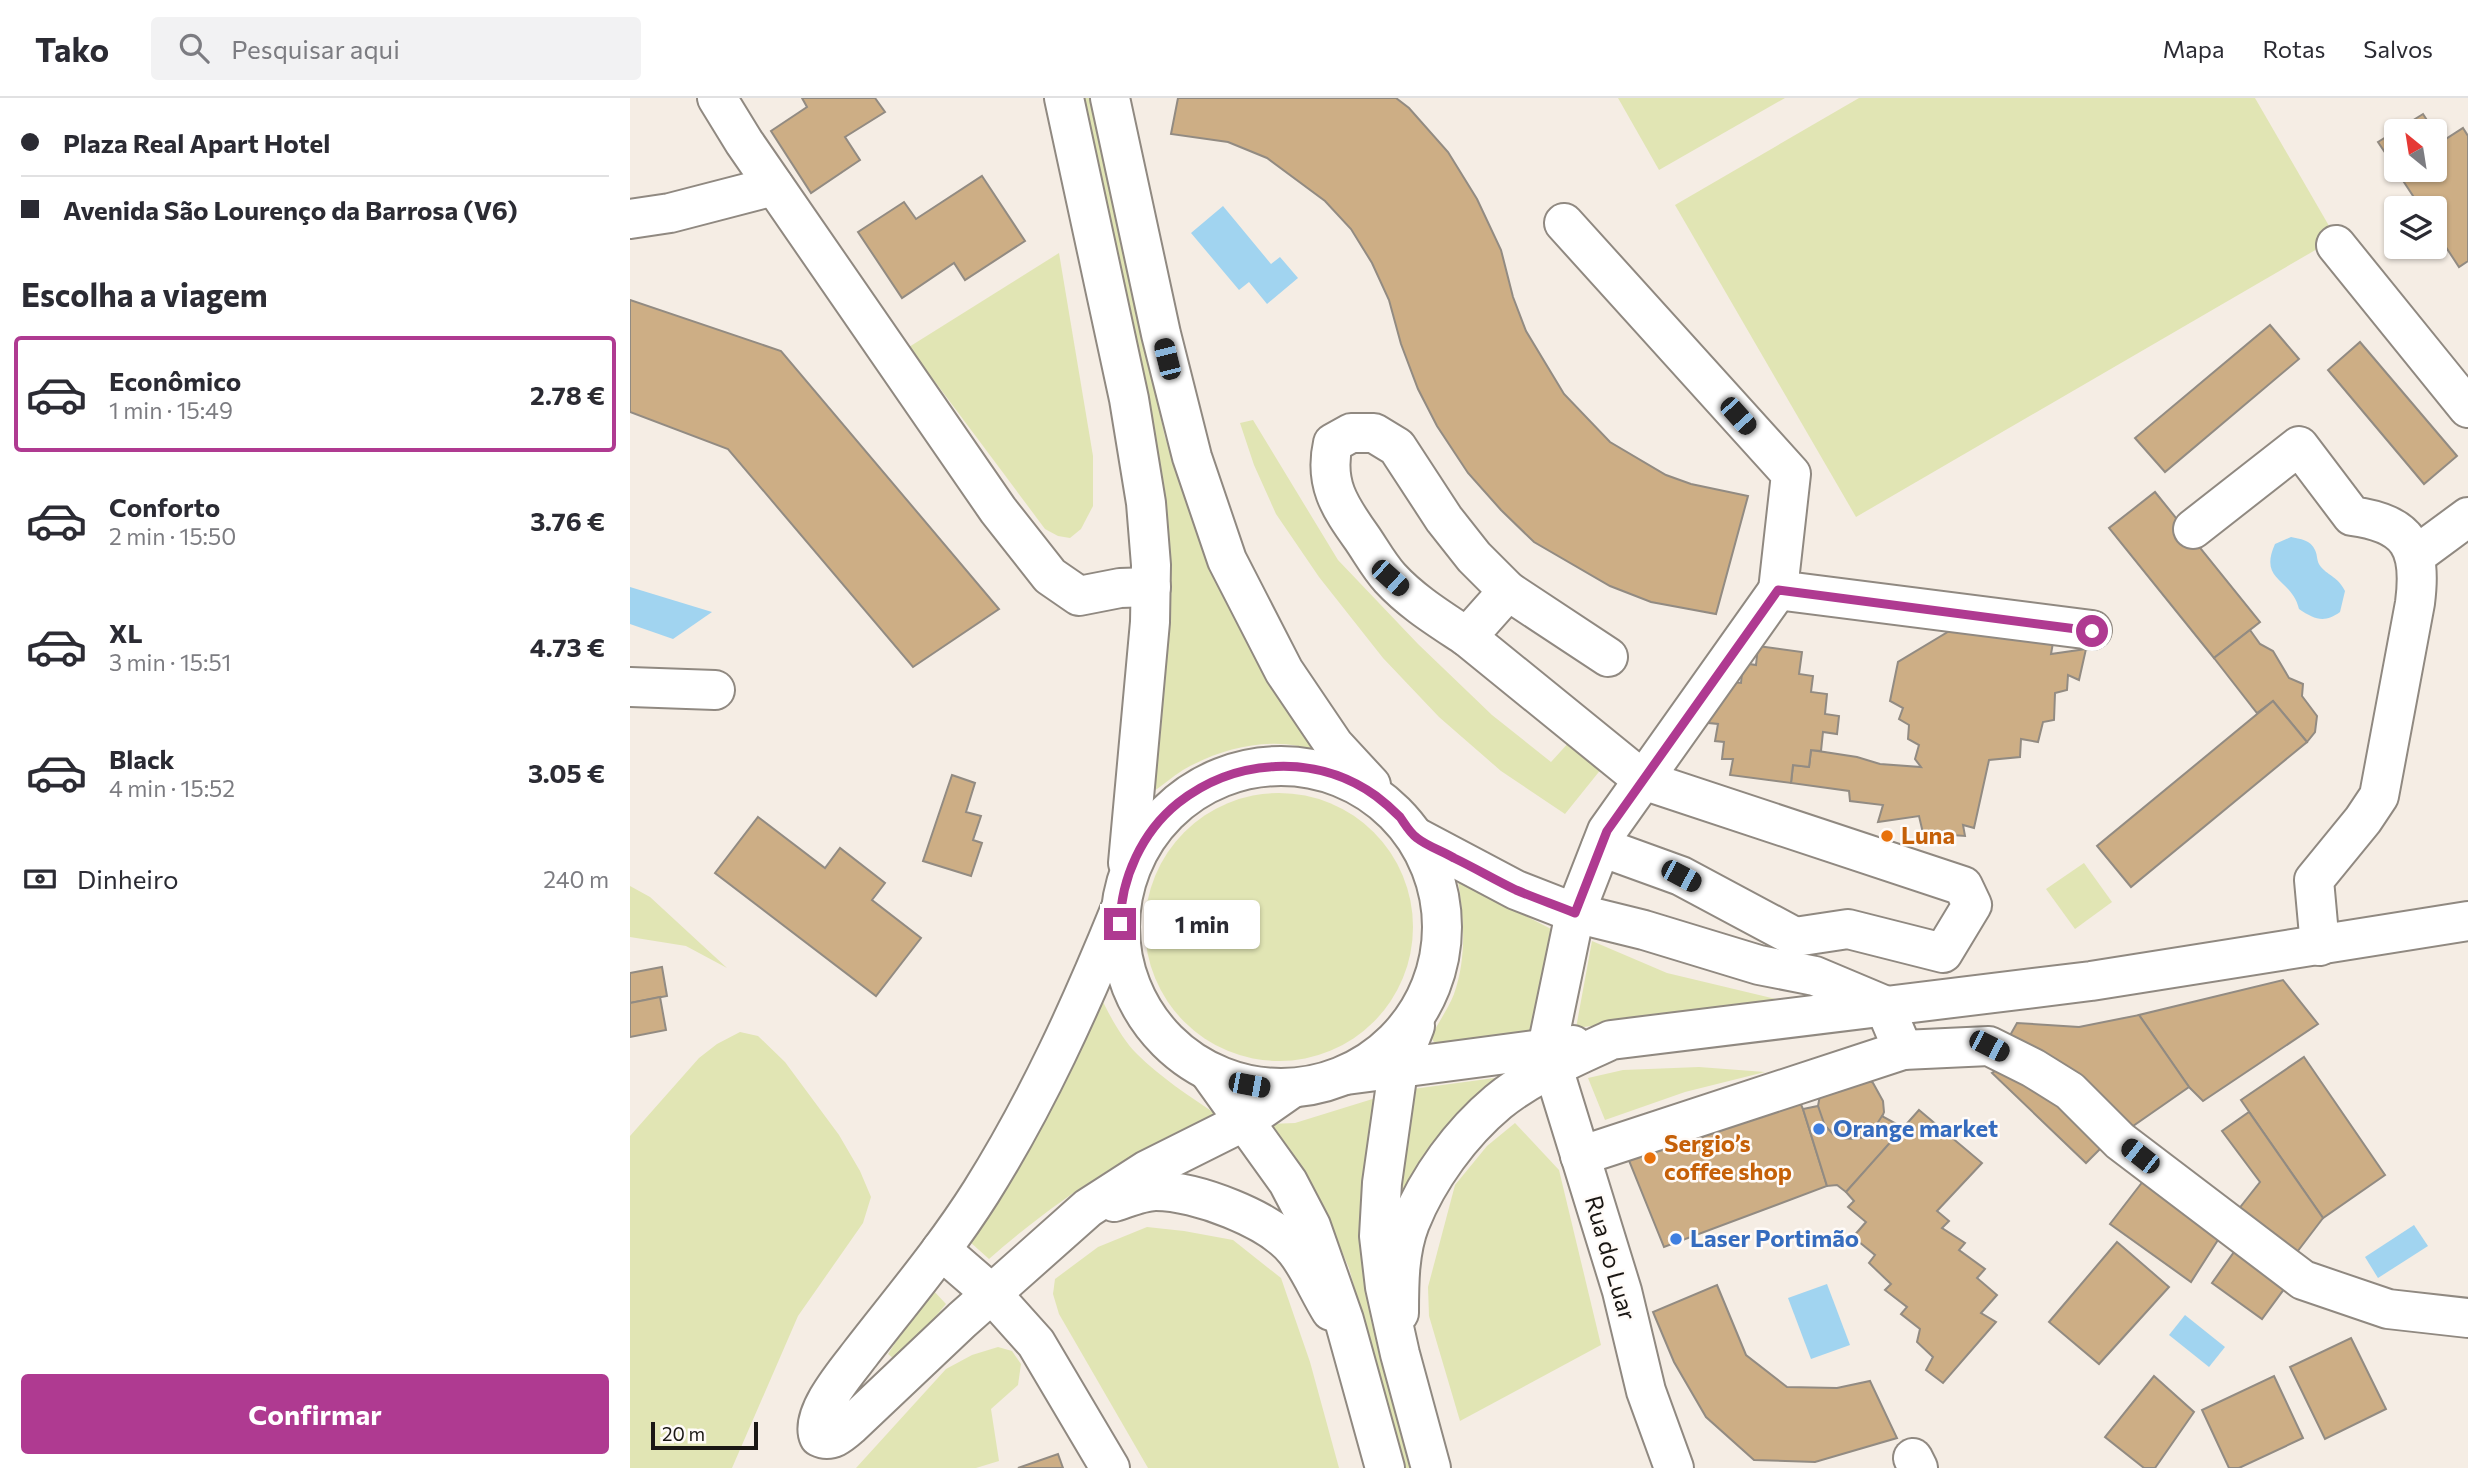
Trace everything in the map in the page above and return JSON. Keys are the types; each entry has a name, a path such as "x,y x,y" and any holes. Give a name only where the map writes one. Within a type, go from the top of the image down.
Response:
{"street":[{"path":"717,98 774,186 998,510 1050,576 1079,596 1120,588 1151,587"},
{"path":"1064,98 1129,399 1146,503 1151,587 1150,622 1119,938 1124,966 1133,992 1146,1017 1164,1039 1185,1058 1209,1072 1235,1082 1263,1088 1319,1084 1346,1075 1393,1044 1411,1023 1426,998"},
{"path":"1110,98 1188,445 1227,560 1284,671 1334,745 1407,826 1429,862 1438,888 1442,944 1436,972 1398,1069 1382,1183 1379,1236 1385,1287 1399,1354 1431,1468"},
{"path":"630,219 670,214 774,186"},
{"path":"1399,1354 1399,1276 1409,1224 1456,1144 1549,1058 1575,913 1607,831 1778,590 1791,474 1564,223"},
{"path":"2336,245 2468,408"},
{"path":"1608,657 1508,591 1474,557 1444,519 1397,447 1374,433 1350,433 1333,443 1328,463 1341,510 1390,578 1424,609 1467,637 1643,780 1963,886 1972,905 1943,953 1848,929 1794,937"},
{"path":"2193,530 2299,446 2353,516 2377,519 2398,530 2414,550 2418,576 2415,603 2379,796 2364,820 2314,880 2320,946"},
{"path":"2415,556 2468,517"},
{"path":"1778,590 2092,631"},
{"path":"1467,637 1508,591"},
{"path":"630,687 715,690"},
{"path":"1291,1088 1245,1121 1147,1170 1088,1208 850,1426 833,1438 819,1437 816,1426 833,1388 941,1250 981,1193 1011,1142 1087,990 1141,848 1150,832 1169,811 1191,793 1216,779 1243,770 1289,766 1326,772 1353,782 1377,797 1407,826 1516,890 1575,913 1644,930 1759,965 1815,976 1884,1005 1903,1050"},
{"path":"1601,847 1681,876 1794,937 1815,976"},
{"path":"1346,1075 1549,1058 1611,1040 1884,1005 1987,996 2468,921"},
{"path":"1580,1156 1903,1050 1989,1046 2033,1068 2070,1091 2120,1142 2303,1280 2388,1309 2468,1318"},
{"name":"Rua do Luar","path":"1549,1058 1622,1291 1646,1391 1674,1468"},
{"path":"1209,1072 1288,1182 1311,1226 1351,1344 1385,1468"},
{"path":"1088,1208 1154,1191 1220,1204 1273,1229 1296,1251 1351,1344"},
{"path":"941,1250 992,1294 1036,1343 1110,1468"}],"green space":[{"path":"1080,98 1091,98 1165,437 1191,513 1224,593 1254,654 1287,709 1321,753 1286,744 1233,750 1183,770 1151,793 1161,729 1167,647 1166,571"},
{"path":"1618,98 1785,98 1659,170"},
{"path":"1859,98 2255,98 2336,238 1856,517 1675,205"},
{"path":"1059,253 1093,456 1093,506 1081,529 1070,538 1058,536 1045,529 909,347"},
{"path":"1253,420 1338,560 1418,644 1492,715 1551,762 1571,740 1602,768 1565,814 1501,771 1439,717 1383,658 1319,577 1276,514 1254,465 1240,423"},
{"path":"1279,793 1330,803 1374,832 1403,876 1413,927 1403,978 1374,1022 1330,1051 1279,1061 1228,1051 1184,1022 1155,978 1145,927 1155,876 1184,832 1228,803"},
{"path":"2084,863 2112,902 2075,929 2046,889"},
{"path":"1458,881 1553,930 1538,991 1533,1034 1437,1047 1431,1037 1454,994 1461,966 1463,924"},
{"path":"630,886 650,897 727,968 686,946 630,937"},
{"path":"1592,941 1667,973 1784,1001 1576,1028"},
{"path":"1099,994 1131,1048 1165,1078 1216,1114 1155,1143 1097,1178 1041,1216 989,1259 970,1242 1002,1196 1033,1141"},
{"path":"740,1032 758,1036 785,1062 839,1135 860,1171 871,1197 863,1223 798,1316 732,1468 630,1468 630,1136 699,1058 717,1044"},
{"path":"1699,1067 1765,1072 1685,1092 1605,1120 1588,1078 1623,1070"},
{"path":"1502,1077 1478,1101 1452,1119 1401,1208 1402,1170 1413,1089"},
{"path":"1379,1097 1364,1261 1372,1324 1413,1468 1403,1468 1349,1268 1326,1215 1270,1124 1295,1123"},
{"path":"1515,1123 1559,1170 1601,1345 1460,1421 1429,1316 1428,1287 1455,1185 1487,1146"},
{"path":"1147,1227 1233,1240 1281,1278 1310,1362 1339,1468 1148,1468 1059,1314 1053,1294 1055,1279 1098,1247"},
{"path":"931,1288 946,1304 898,1362 888,1354"},
{"path":"998,1347 1012,1351 1021,1364 1018,1385 991,1409 999,1461 976,1468 856,1468 946,1369 972,1355"}],"water":[{"path":"1223,206 1271,264 1280,257 1298,278 1267,304 1249,282 1239,290 1191,233"},
{"path":"2291,537 2311,544 2318,563 2345,591 2340,612 2330,618 2320,619 2299,609 2290,591 2273,573 2271,556 2275,544"},
{"path":"630,587 712,612 673,639 630,624"},
{"path":"2414,1225 2428,1246 2378,1278 2365,1257"},
{"path":"1827,1284 1850,1345 1811,1359 1788,1298"},
{"path":"2185,1315 2225,1347 2209,1367 2169,1335"}],"building":[{"path":"802,98 875,98 885,112 845,137 860,160 811,193 771,131 807,107"},
{"path":"1178,98 1396,98 1409,108 1448,152 1477,199 1501,250 1513,297 1526,331 1564,394 1610,442 1666,475 1691,484 1748,496 1716,614 1651,602 1610,586 1534,542 1468,473 1437,426 1418,389 1401,344 1389,300 1372,263 1351,229 1325,201 1267,158 1228,142 1171,134"},
{"path":"2463,128 2468,136 2468,261 2459,267 2447,249 2447,196 2413,196 2404,182 2447,182 2447,138"},
{"path":"2384,138 2384,151 2378,142"},
{"path":"982,176 1025,241 965,280 954,263 902,298 858,232 904,202 916,219"},
{"path":"630,300 781,351 999,609 913,667 728,449 630,412"},
{"path":"2270,325 2299,359 2165,472 2135,438"},
{"path":"2360,342 2457,456 2424,484 2328,370"},
{"path":"2155,492 2260,622 2214,658 2109,528"},
{"path":"1956,627 2054,637 2051,654 2086,649 2079,680 2068,675 2067,690 2055,693 2054,720 2043,722 2038,742 2021,739 2020,757 1989,760 1974,828 1963,825 1965,836 1923,833 1919,816 1878,822 1883,805 1850,801 1849,791 1791,783 1793,765 1809,767 1811,750 1857,757 1880,764 1921,767 1915,759 1919,745 1908,739 1909,725 1899,719 1903,708 1890,701 1898,662"},
{"path":"2250,630 2260,644 2273,651 2289,678 2303,684 2302,696 2317,716 2315,732 2307,742 2273,701 2257,713 2214,658"},
{"path":"1758,646 1802,652 1799,674 1813,676 1811,692 1827,694 1825,714 1839,716 1837,734 1823,732 1821,751 1811,750 1809,767 1793,765 1791,783 1730,775 1733,759 1722,759 1724,742 1715,741 1718,724 1709,723 1712,700 1723,681 1741,683 1743,663 1756,665"},
{"path":"2273,701 2307,742 2131,887 2097,846"},
{"path":"952,775 975,783 966,812 981,816 973,840 982,843 971,876 923,861"},
{"path":"758,817 825,868 840,848 885,883 872,900 921,938 876,996 715,873"},
{"path":"662,967 667,996 630,1003 630,973"},
{"path":"2283,980 2318,1024 2203,1101 2189,1087 2139,1015"},
{"path":"660,997 666,1030 630,1037 630,1003"},
{"path":"2139,1015 2189,1087 2123,1133 2008,1039 2017,1023 2079,1027"},
{"path":"2304,1057 2385,1175 2323,1218 2241,1100"},
{"path":"2008,1063 2106,1143 2086,1163 1992,1073"},
{"path":"1865,1077 1873,1083 1883,1101 1884,1112 1880,1122 1865,1137 1854,1139 1833,1134 1820,1117 1820,1095"},
{"path":"1796,1093 1827,1186 1664,1247 1626,1153"},
{"path":"1818,1106 1825,1126 1833,1134 1843,1138 1865,1137 1882,1116 1904,1128 1846,1192 1837,1185 1827,1186 1803,1109"},
{"path":"1919,1110 1982,1163 1937,1211 1949,1221 1942,1228 1965,1243 1959,1250 1985,1269 1977,1278 1997,1295 1981,1313 1996,1322 1943,1383 1926,1370 1933,1357 1917,1342 1920,1329 1901,1314 1907,1307 1885,1290 1891,1284 1869,1263 1875,1255 1853,1237 1866,1222 1848,1207 1854,1201 1846,1192"},
{"path":"2249,1112 2323,1218 2294,1256 2234,1215 2260,1182 2222,1131"},
{"path":"2147,1176 2225,1229 2191,1282 2110,1224"},
{"path":"2117,1242 2169,1287 2099,1364 2049,1322"},
{"path":"2239,1245 2290,1281 2262,1319 2212,1283"},
{"path":"1717,1285 1746,1355 1787,1387 1837,1388 1870,1381 1897,1438 1815,1462 1754,1460 1706,1417 1674,1362 1653,1312"},
{"path":"2351,1338 2386,1409 2325,1439 2290,1367"},
{"path":"2154,1376 2194,1412 2155,1468 2144,1468 2105,1437"},
{"path":"2274,1376 2303,1438 2239,1468 2229,1468 2202,1410"},
{"path":"1058,1454 1063,1468 1018,1468"}],"place":[{"name":"Luna","path":"1887,836"},
{"name":"Orange market","path":"1819,1129"},
{"name":"Sergio’s coffee shop","path":"1650,1158"},
{"name":"Laser Portimão","path":"1676,1239"}],"route":[{"path":"1120,924 1126,882 1136,856 1150,832 1169,811 1191,793 1216,779 1243,770 1270,766 1326,772 1353,782 1398,815 1416,837 1516,890 1575,913 1607,831 1778,590 2092,631"}]}
